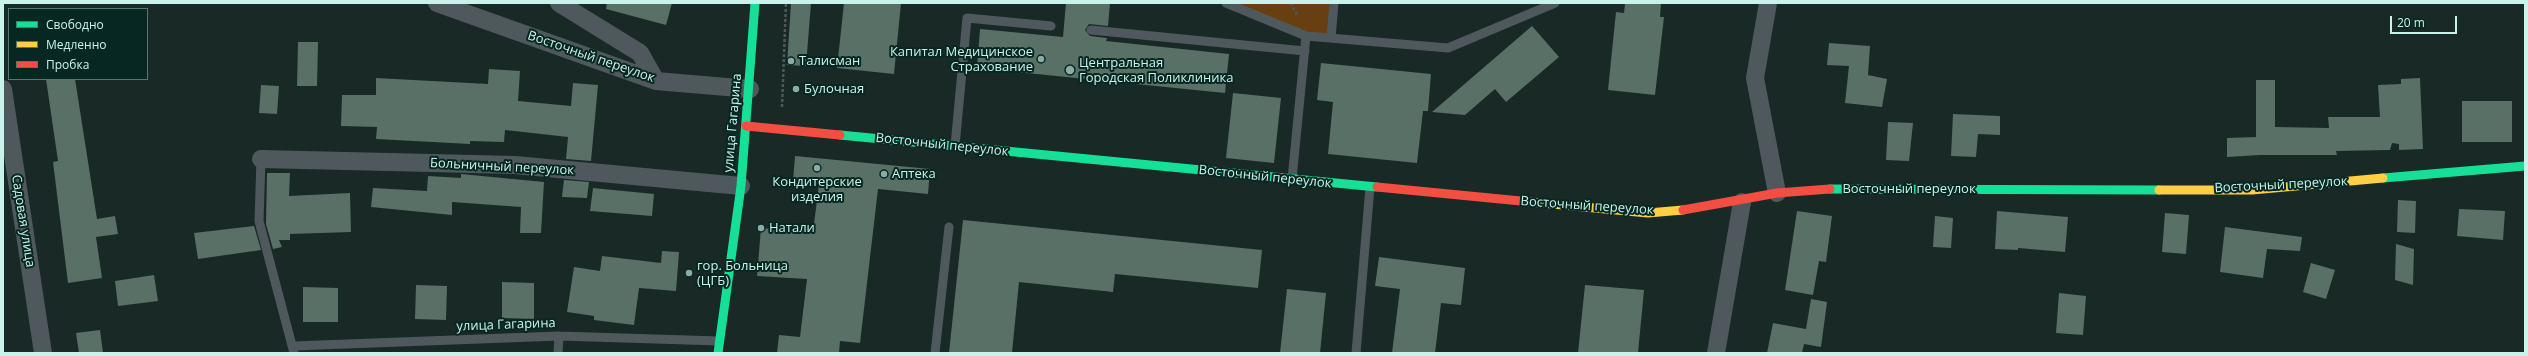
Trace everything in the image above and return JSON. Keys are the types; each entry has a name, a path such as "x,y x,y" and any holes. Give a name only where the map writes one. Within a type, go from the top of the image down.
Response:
{"street":[{"name":"Восточный переулок","path":"437,3 656,81 750,89"},
{"path":"559,3 640,53 656,81"},
{"name":"улица Гагарина","path":"718,353 741,186 750,89 755,3"},
{"path":"1768,3 1755,78 1777,193"},
{"name":"Садовая улица","path":"3,89 43,353"},
{"name":"Восточный переулок","path":"746,126 1291,180 1648,213 1703,208 1742,202 1777,193 1826,189 2252,190 2525,166"},
{"name":"Больничный переулок","path":"262,158 515,165 741,186"},
{"path":"1716,353 1742,202"}],"lane":[{"path":"1226,3 1306,36 1448,48 1555,3"},
{"path":"1331,38 1334,3"},
{"path":"955,146 967,18 1051,26"},
{"path":"1091,30 1305,51"},
{"path":"1291,180 1306,36"},
{"path":"262,158 259,221 294,349"},
{"path":"1356,353 1370,187"},
{"path":"935,353 949,226"},
{"path":"558,353 560,336"},
{"name":"улица Гагарина","path":"294,349 560,336 720,341"}],"path":[{"path":"781,113 786,3"}],"shaded area":[{"path":"1226,3 1334,3 1331,38 1306,36"}],"building":[{"path":"607,3 672,3 666,25 606,9"},
{"path":"791,3 811,3 806,66 787,65"},
{"path":"844,3 901,3 894,74 837,68"},
{"path":"1066,3 1110,3 1108,26 1089,24 1085,30 1090,36 1107,38 1106,41 1229,54 1225,93 977,68 980,29 1063,37"},
{"path":"1625,3 1661,3 1660,17 1664,17 1655,95 1608,90 1616,12 1624,13"},
{"path":"1532,26 1559,57 1506,102 1495,89 1465,115 1432,112"},
{"path":"298,42 318,42 317,86 297,86"},
{"path":"1829,43 1870,46 1868,75 1887,79 1882,107 1845,103 1849,66 1827,65"},
{"path":"1321,63 1431,74 1428,111 1423,111 1417,163 1328,154 1333,102 1317,100"},
{"path":"489,69 520,71 518,101 571,106 573,83 598,85 591,161 566,159 568,137 505,130 504,142 470,141 470,144 376,139 377,127 341,126 342,95 376,95 376,78 488,84"},
{"path":"2420,78 2423,149 2399,150 2399,144 2392,143 2390,150 2336,151 2337,155 2260,155 2227,157 2227,138 2256,137 2256,80 2275,80 2275,127 2329,128 2328,117 2380,117 2378,85 2401,84 2401,79"},
{"path":"46,80 75,80 97,219 115,216 118,234 96,237 102,278 68,283 53,162 58,161"},
{"path":"261,85 279,86 277,114 259,113"},
{"path":"1233,93 1281,98 1274,163 1226,158"},
{"path":"2462,101 2512,101 2512,142 2462,142"},
{"path":"1953,114 2000,116 2000,135 1978,134 1976,157 1951,156"},
{"path":"1888,122 1913,123 1909,161 1886,160"},
{"path":"795,156 930,169 928,194 878,189 860,343 840,341 839,353 777,353 779,335 800,337 807,279 757,276 761,228 813,232 819,184 793,181"},
{"path":"267,173 290,173 289,196 350,193 351,232 290,234 290,240 279,240 282,247 273,249 266,224"},
{"path":"461,174 544,182 541,233 520,233 521,207 452,202 452,215 371,207 373,188 427,191 428,176 461,178"},
{"path":"564,180 589,182 587,198 562,197"},
{"path":"593,188 654,194 652,216 590,211"},
{"path":"2398,200 2416,201 2415,233 2397,232"},
{"path":"2459,209 2505,211 2503,240 2457,236"},
{"path":"1797,211 1832,216 1826,262 1819,261 1813,295 1785,290"},
{"path":"1997,211 2068,217 2065,252 2018,248 2018,250 1995,249"},
{"path":"2165,213 2189,215 2186,254 2162,252"},
{"path":"1935,216 1953,218 1951,248 1933,247"},
{"path":"963,220 1262,250 1258,288 1115,274 1113,292 1019,282 1012,353 949,353"},
{"path":"254,226 261,250 198,259 194,233"},
{"path":"2225,227 2302,237 2300,251 2267,249 2263,278 2220,272"},
{"path":"2396,244 2414,249 2413,285 2395,280"},
{"path":"662,251 679,252 676,291 639,288 634,325 594,320 594,316 567,312 574,267 600,271 602,256 661,263"},
{"path":"1379,257 1465,268 1461,305 1441,303 1435,353 1392,353 1400,289 1375,286"},
{"path":"2311,263 2335,270 2326,299 2303,292"},
{"path":"154,275 158,301 118,306 115,281"},
{"path":"502,282 534,283 534,319 502,318"},
{"path":"416,285 447,286 446,320 415,319"},
{"path":"1585,285 1644,290 1638,353 1578,353"},
{"path":"303,287 338,288 338,322 303,322"},
{"path":"1287,289 1326,293 1320,353 1280,353"},
{"path":"2059,293 2086,296 2083,335 2056,333"},
{"path":"1811,299 1827,302 1821,347 1804,344 1802,353 1767,353 1773,323 1806,329"},
{"path":"100,330 103,353 79,353 76,333"}],"traffic: fast":[{"path":"718,353 741,186 755,3"},
{"path":"840,135 1377,187"},
{"path":"2383,178 2525,166"},
{"path":"1830,189 2159,190"}],"traffic: slow":[{"path":"2159,190 2252,190 2383,178"},
{"path":"1531,202 1648,213 1683,210"}],"traffic: jam":[{"path":"746,126 840,135"},
{"path":"1377,187 1531,202"},
{"path":"1683,210 1777,193 1830,189"}],"place":[{"name":"Капитал Медицинское Страхование","path":"1041,59"},
{"name":"Талисман","path":"791,61"},
{"name":"Центральная Городская Поликлиника","path":"1070,70"},
{"name":"Булочная","path":"796,89"},
{"name":"Кондитерские изделия","path":"817,168"},
{"name":"Аптека","path":"884,174"},
{"name":"Натали","path":"761,228"},
{"name":"гор. Больница (ЦГБ)","path":"689,273"}]}
